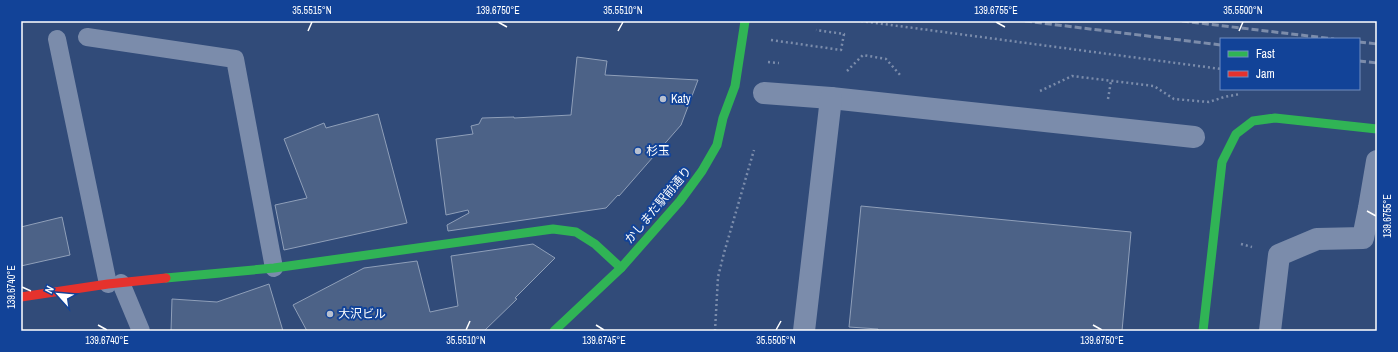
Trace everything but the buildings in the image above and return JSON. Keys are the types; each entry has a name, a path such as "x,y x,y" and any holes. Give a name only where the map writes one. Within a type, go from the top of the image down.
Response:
{"street":[{"name":"かしまだ駅前通り","path":"554,331 621,268 680,201 702,171 716,145 723,118 735,86 745,21"},
{"path":"764,93 831,98 1194,137"},
{"path":"804,331 831,98"},
{"path":"1203,331 1222,162 1236,134 1254,121 1275,118 1377,130"},
{"path":"1270,331 1279,255 1317,240 1363,238 1373,209 1377,161"},
{"path":"21,297 114,283 274,268 553,228 576,232 595,244 621,268"}],"lane":[{"path":"87,37 235,59 274,268"},
{"path":"57,39 114,283 141,331"}],"path":[{"path":"861,21 1220,69"},
{"path":"768,40 841,50 844,34 816,30"},
{"path":"844,73 863,55 886,59 906,82"},
{"path":"766,61 782,64"},
{"path":"1037,92 1072,76 1154,86 1174,99 1209,102 1244,93"},
{"path":"715,331 718,277 754,150"}],"railway":[{"path":"1025,21 1220,45"},
{"path":"1182,21 1326,38"},
{"path":"1360,42 1377,44"},
{"path":"1360,61 1377,63"}],"traffic: fast":[{"path":"554,331 621,268 680,201 702,171 717,145 723,118 735,86 745,21"},
{"path":"1203,331 1222,162 1236,134 1253,121 1275,118 1377,129"},
{"path":"166,278 274,268 553,229 576,232 595,244 621,268"}],"traffic: jam":[{"path":"21,297 108,284 166,278"}],"place":[{"name":"Katy","path":"663,99"},
{"name":"杉玉","path":"638,151"},
{"name":"大沢ビル","path":"330,314"}]}
